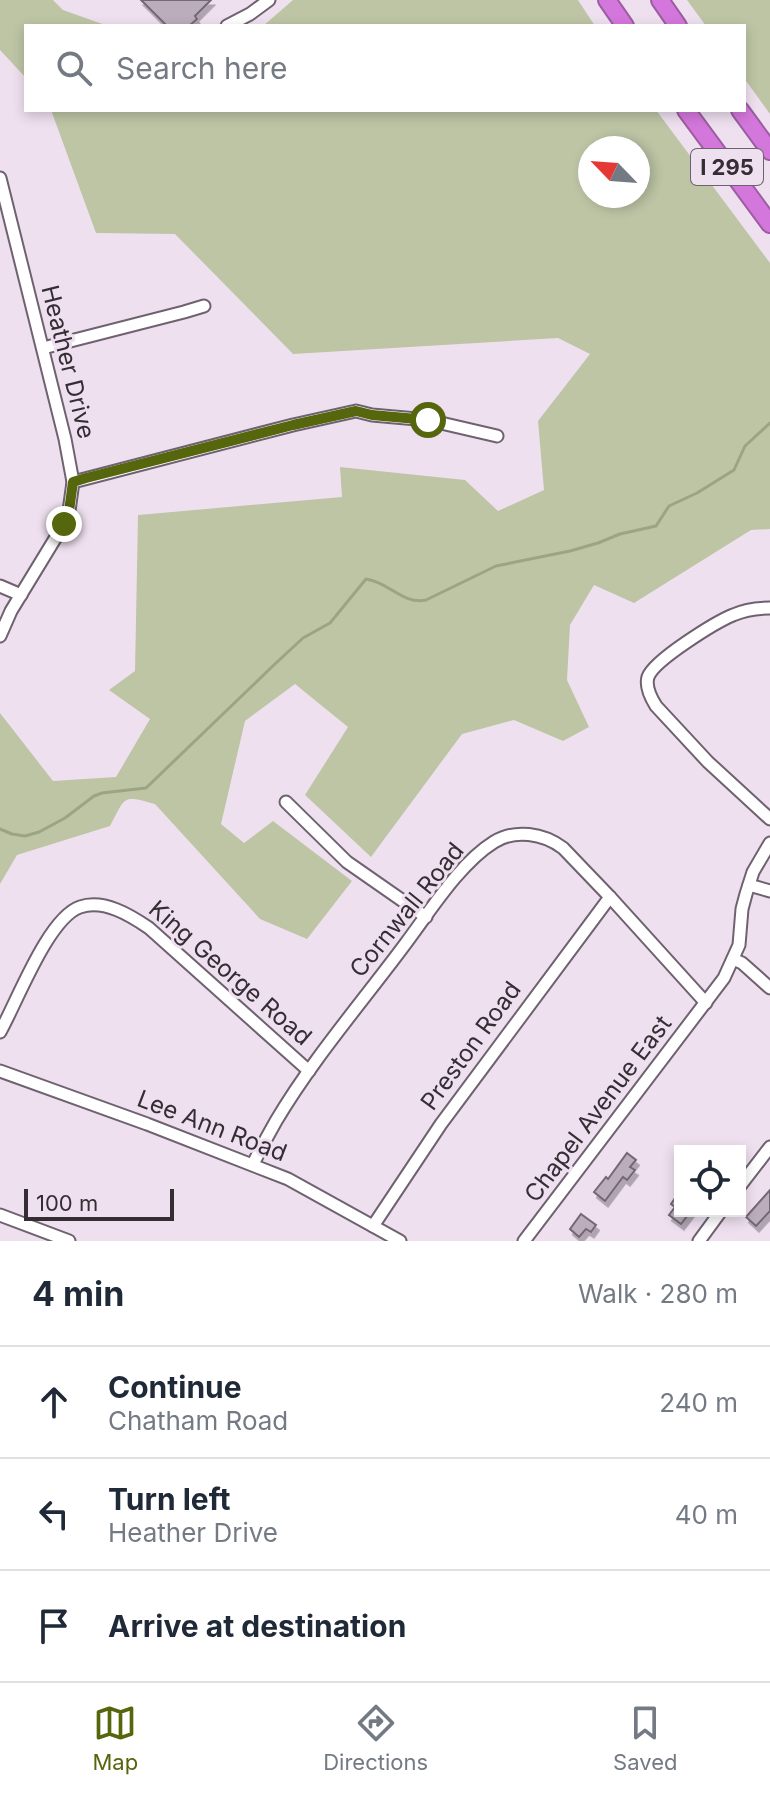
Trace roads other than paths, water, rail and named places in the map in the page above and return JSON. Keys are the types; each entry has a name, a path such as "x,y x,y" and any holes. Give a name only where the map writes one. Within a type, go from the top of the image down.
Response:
{"highway":[{"path":"607,0 624,24"},
{"path":"660,0 677,24"},
{"name":"I 295","path":"687,112 770,224"},
{"name":"I 295","path":"741,112 770,151"}],"street":[{"path":"231,24 269,0"},
{"name":"Heather Drive","path":"0,178 59,411 73,482 64,524 11,611 0,636"},
{"path":"43,348 204,306"},
{"path":"73,482 356,411 428,420 497,436"},
{"path":"0,586 21,595"},
{"path":"770,608 733,615 666,655 648,675 647,684 656,706 708,762 770,819"},
{"path":"286,802 347,862 426,917"},
{"name":"Cornwall Road","path":"253,1164 309,1071 469,862 495,841 522,834 536,835 556,843 610,897 706,1003"},
{"path":"770,843 753,872 742,909 739,945 733,959 742,963 770,988"},
{"path":"749,885 770,891"},
{"name":"Preston Road","path":"373,1226 441,1124 610,897"},
{"name":"King George Road","path":"0,1032 51,932 65,916 80,907 99,905 129,915 149,928 309,1071"},
{"name":"Chapel Avenue East","path":"524,1241 706,1003 733,959"},
{"name":"Lee Ann Road","path":"0,1071 253,1164 288,1179 400,1241"},
{"path":"746,1178 770,1147"},
{"path":"0,1215 69,1241"},
{"path":"699,1241 717,1217"}],"waterway":[{"path":"0,829 25,836 65,818 94,796 146,788 303,638 330,623 366,579 410,599 426,600 496,566 570,551 656,526 669,506 734,470 745,446 770,423"}]}
